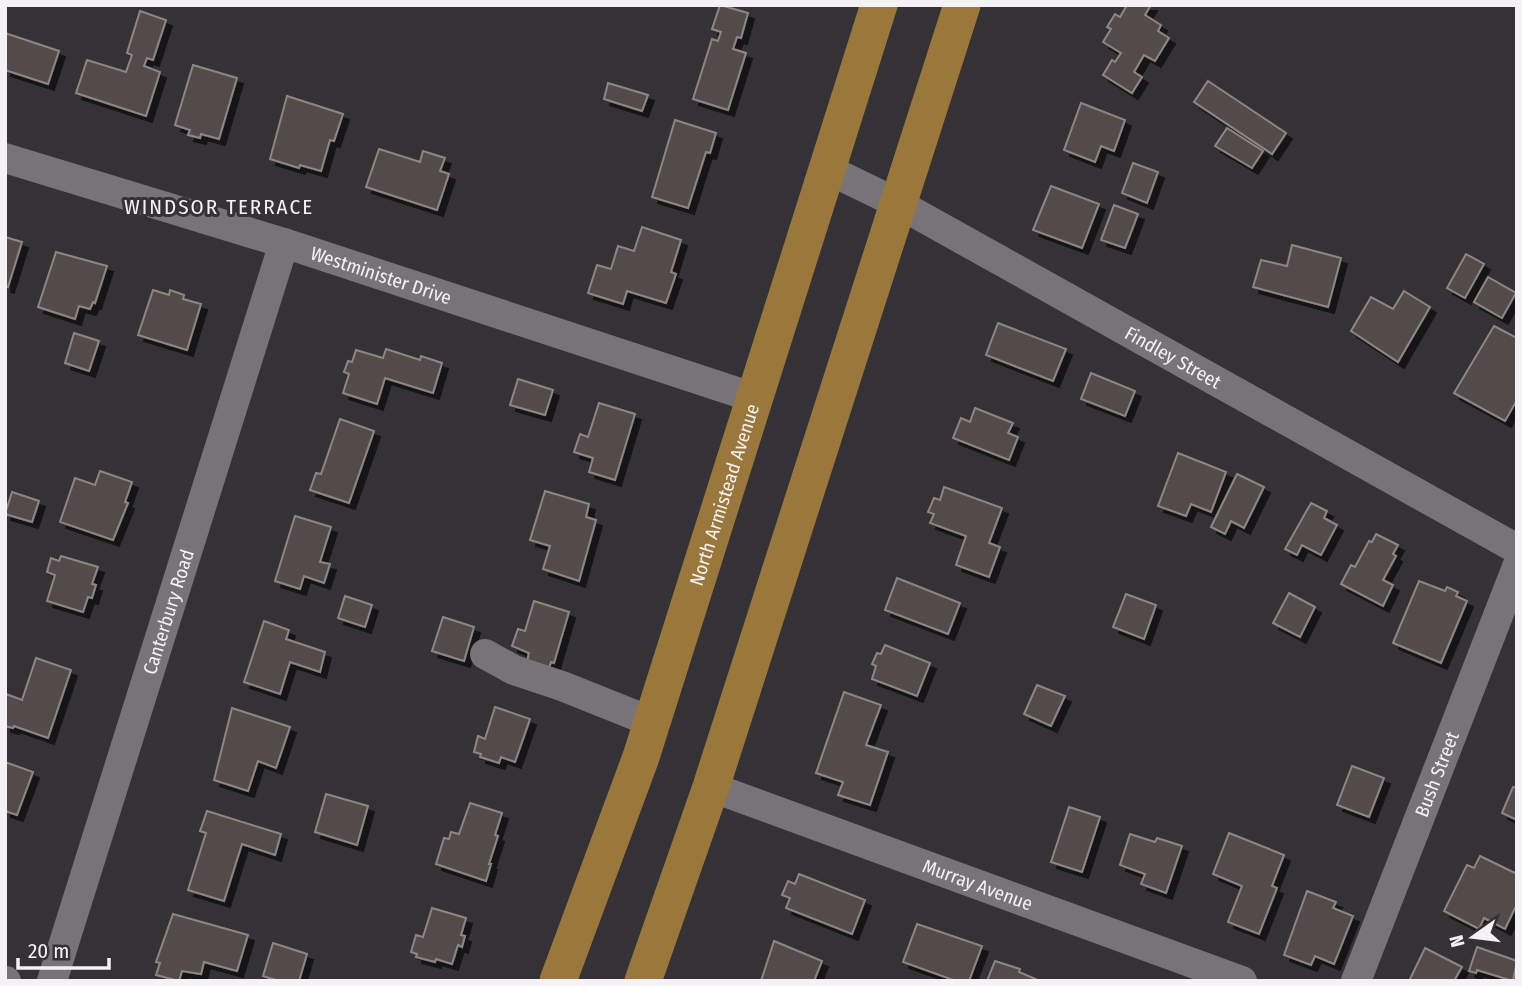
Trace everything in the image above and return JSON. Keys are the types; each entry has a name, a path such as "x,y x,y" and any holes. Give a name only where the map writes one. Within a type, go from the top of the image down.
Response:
{"main road":[{"name":"North Armistead Avenue","path":"558,981 652,722 880,5"},
{"path":"643,981 711,788 962,5"}],"street":[{"name":"Westminister Drive","path":"5,159 284,243 755,398"},
{"name":"Findley Street","path":"829,170 899,204 1517,549"},
{"name":"Canterbury Road","path":"52,981 284,243"},
{"name":"Bush Street","path":"1356,981 1517,567"},
{"path":"485,654 514,670 652,722"},
{"name":"Murray Avenue","path":"711,788 1242,981"}],"building":[{"path":"720,5 748,13 741,38 737,37 733,49 746,53 728,110 693,99 712,39 718,41 721,32 712,29"},
{"path":"1127,5 1151,5 1145,15 1161,25 1158,31 1169,38 1155,61 1144,55 1134,72 1142,77 1132,93 1103,75 1112,60 1115,62 1121,53 1103,42 1111,29 1107,27 1115,14 1120,17"},
{"path":"140,11 166,20 153,60 147,58 144,66 160,72 146,116 76,93 87,60 126,72 132,55 127,53"},
{"path":"5,33 59,51 48,84 5,70"},
{"path":"193,65 237,78 219,139 201,134 200,138 188,135 190,130 175,125"},
{"path":"1208,81 1286,133 1272,154 1194,102"},
{"path":"608,83 648,95 642,111 604,99"},
{"path":"287,96 343,114 334,141 330,140 321,171 300,165 299,168 270,159"},
{"path":"1081,103 1125,120 1114,151 1101,146 1095,162 1064,150"},
{"path":"675,120 716,133 710,153 706,152 688,208 652,197"},
{"path":"1227,128 1263,151 1252,168 1215,146"},
{"path":"379,149 420,162 423,151 445,158 440,171 449,174 437,210 366,187"},
{"path":"1133,163 1158,172 1147,203 1122,193"},
{"path":"1051,186 1099,204 1082,248 1033,230"},
{"path":"1114,205 1138,214 1125,248 1101,240"},
{"path":"642,227 681,240 671,272 676,274 666,303 627,291 623,304 588,293 597,265 611,269 618,246 634,251"},
{"path":"5,237 22,242 8,287 5,286"},
{"path":"1292,245 1341,258 1328,307 1253,287 1261,260 1287,266"},
{"path":"56,252 107,266 95,303 93,302 90,309 79,306 75,319 38,307"},
{"path":"1466,254 1484,264 1465,298 1447,288"},
{"path":"1488,277 1516,293 1502,318 1474,302"},
{"path":"153,290 169,295 170,290 184,295 183,299 201,304 187,350 138,335"},
{"path":"1404,291 1430,307 1398,362 1351,331 1371,297 1393,309"},
{"path":"998,323 1066,349 1053,381 986,355"},
{"path":"1494,326 1517,338 1517,400 1505,421 1454,393"},
{"path":"74,333 99,341 89,371 65,363"},
{"path":"386,349 420,360 421,356 442,363 433,393 385,378 377,404 343,393 349,374 344,372 348,361 352,362 356,350 383,358"},
{"path":"1091,373 1135,391 1125,416 1081,399"},
{"path":"518,379 553,390 545,415 510,405"},
{"path":"599,403 635,414 615,480 589,472 593,458 574,452 580,434 588,437"},
{"path":"975,408 1013,423 1008,433 1018,437 1009,460 953,438 961,418 970,422"},
{"path":"340,419 374,431 349,503 310,490 316,473 321,474"},
{"path":"1178,453 1226,472 1211,512 1191,504 1186,516 1158,506"},
{"path":"100,471 132,482 125,502 128,503 113,540 60,522 75,478 95,485"},
{"path":"1237,474 1264,487 1244,528 1231,521 1225,534 1211,527"},
{"path":"944,487 1002,508 989,543 1000,547 989,577 956,565 966,536 930,523 934,514 928,512 934,498 940,500"},
{"path":"545,491 589,504 586,517 596,520 579,581 543,569 550,546 530,540"},
{"path":"12,492 39,501 32,522 5,514"},
{"path":"1311,503 1327,511 1324,518 1337,525 1321,555 1302,545 1297,555 1285,549"},
{"path":"295,516 331,527 320,562 330,564 324,583 304,576 300,589 275,581"},
{"path":"1376,534 1398,545 1393,554 1396,556 1383,580 1393,585 1383,606 1341,584 1351,565 1355,567 1369,541 1372,542"},
{"path":"61,556 98,567 92,584 96,585 92,598 88,597 83,612 47,601 55,575 47,572 51,558 59,561"},
{"path":"897,578 960,603 948,634 885,610"},
{"path":"1419,581 1445,591 1447,587 1458,592 1456,596 1467,601 1441,663 1393,643"},
{"path":"1289,593 1315,607 1300,637 1273,623"},
{"path":"1126,594 1156,605 1144,639 1113,627"},
{"path":"345,596 372,605 365,627 338,618"},
{"path":"534,601 569,612 554,663 551,662 548,671 526,665 529,653 512,646 518,629 525,631"},
{"path":"443,617 474,627 464,661 432,651"},
{"path":"264,621 289,630 286,639 325,652 320,672 290,662 280,694 244,682"},
{"path":"885,645 930,663 917,696 872,679 876,666 872,664"},
{"path":"36,658 71,670 48,738 14,726 5,726 6,694 22,700"},
{"path":"1037,685 1065,696 1051,726 1024,714"},
{"path":"844,692 881,705 866,745 888,752 870,805 838,795 843,782 816,773"},
{"path":"495,707 530,719 515,762 501,757 499,763 480,757 481,754 474,752 478,736 485,739"},
{"path":"232,708 290,727 276,768 258,761 248,791 214,780"},
{"path":"5,762 33,772 17,815 5,811"},
{"path":"1352,766 1384,778 1369,817 1337,805"},
{"path":"1513,787 1517,788 1517,820 1502,813"},
{"path":"326,794 368,806 357,845 315,832"},
{"path":"470,803 502,813 486,881 436,864 444,838 449,839 451,832 459,834"},
{"path":"1069,807 1100,817 1082,872 1051,862"},
{"path":"207,811 281,834 275,855 242,844 224,901 188,890 206,833 200,831"},
{"path":"1229,833 1284,855 1272,886 1277,888 1259,934 1228,922 1242,886 1213,874"},
{"path":"1130,834 1155,842 1157,838 1182,846 1166,893 1141,884 1145,874 1120,865"},
{"path":"1480,856 1517,874 1517,909 1515,908 1505,929 1484,918 1479,929 1444,911 1467,865 1474,868"},
{"path":"799,874 865,900 852,934 786,908 790,898 782,895 788,881 795,884"},
{"path":"1307,891 1336,902 1333,908 1353,916 1334,964 1315,956 1311,965 1284,955"},
{"path":"432,908 466,918 461,935 465,936 462,947 458,945 452,964 416,957 417,954 411,952 416,935 423,937"},
{"path":"173,914 248,935 237,971 204,962 201,974 182,971 179,981 156,975 160,963 156,962"},
{"path":"917,924 982,946 969,981 956,981 903,962"},
{"path":"774,941 822,961 814,981 761,981"},
{"path":"273,943 307,954 299,981 279,981 263,976"},
{"path":"1477,947 1517,961 1513,981 1477,970 1476,973 1469,971"},
{"path":"1425,948 1462,967 1454,981 1409,981"},
{"path":"995,961 1020,969 1019,972 1040,981 987,981"}],"district":[{"name":"WINDSOR TERRACE","path":"219,207"}]}
